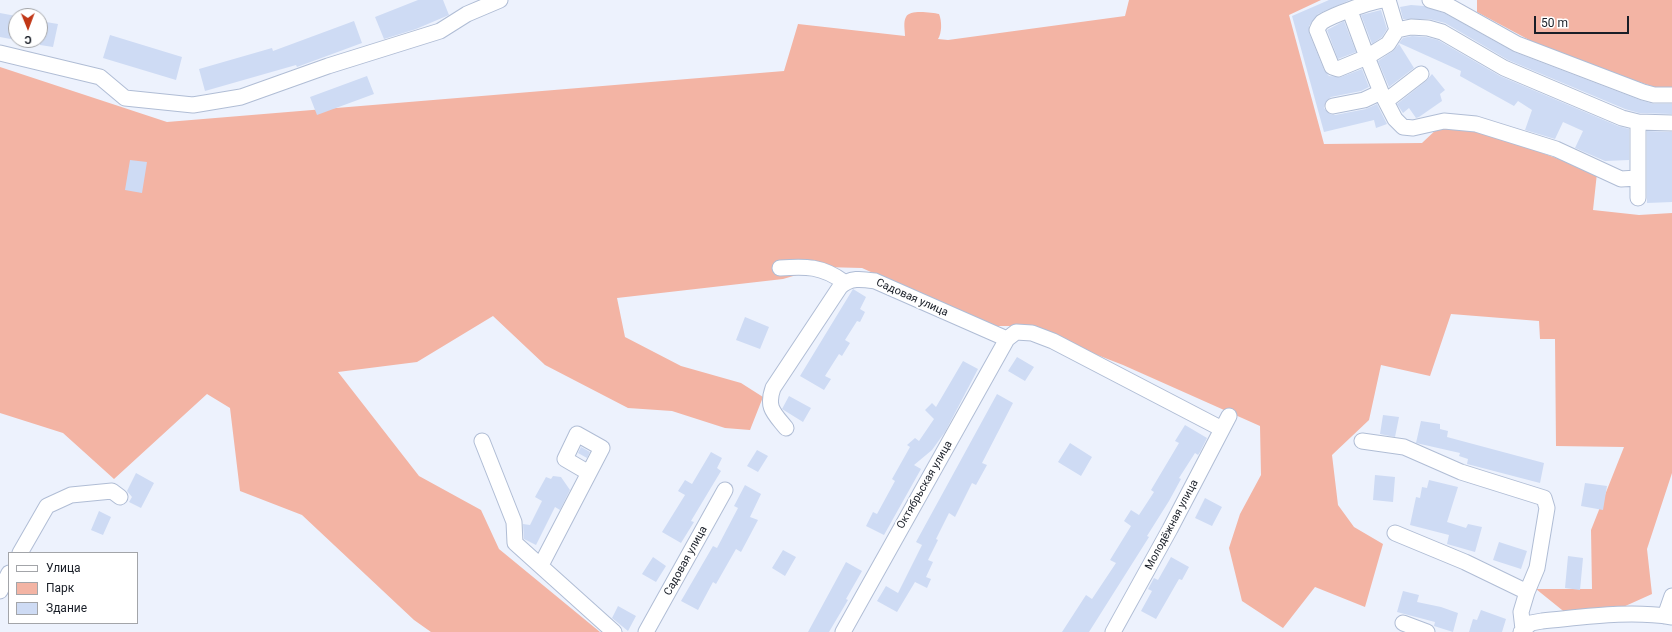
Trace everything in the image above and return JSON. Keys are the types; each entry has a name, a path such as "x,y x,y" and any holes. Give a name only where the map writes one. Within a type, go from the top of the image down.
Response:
{"street":[{"path":"0,53 100,77 125,98 193,105 240,97 328,66 440,31 467,14 500,0"},
{"path":"1384,0 1373,1 1321,23 1317,30 1332,67 1338,69 1367,57 1388,44 1397,30 1411,27 1428,28 1442,32 1504,68 1622,118 1638,122 1672,123"},
{"path":"1388,0 1397,30"},
{"path":"1430,0 1447,5 1517,44 1643,92 1654,95 1672,95"},
{"path":"1350,11 1383,96 1395,119 1403,126 1413,128 1444,121 1476,124 1556,149 1621,179 1637,178"},
{"path":"1333,106 1383,96 1421,74"},
{"path":"1638,122 1638,198"},
{"path":"780,268 806,266 830,272 844,282 773,388 769,399 770,408 786,428"},
{"name":"Садовая улица","path":"844,282 859,278 875,280 1007,339"},
{"name":"Молодёжная улица","path":"1007,339 1016,332 1032,333 1225,422 1170,529 1112,632"},
{"name":"Октябрьская улица","path":"843,632 1007,339"},
{"path":"482,441 514,522 515,543 614,632"},
{"path":"1362,442 1404,447 1461,472 1544,498 1547,508 1537,568 1521,612 1522,630"},
{"path":"541,565 589,473"},
{"name":"Садовая улица","path":"646,632 725,490"},
{"path":"21,552 47,506 71,495 112,491 120,497"},
{"path":"1394,534 1464,562 1527,592"},
{"path":"0,591 8,575"},
{"path":"1522,630 1531,623 1542,620 1629,614 1652,614 1669,617 1672,596"},
{"path":"1403,623 1427,632"}],"green space":[{"path":"1129,0 1321,0 1289,15 1324,144 1422,143 1439,127 1474,128 1597,173 1593,210 1639,215 1672,213 1672,473 1647,549 1652,594 1612,612 1567,614 1536,589 1592,589 1591,530 1624,447 1556,446 1555,339 1540,339 1539,321 1451,314 1430,376 1381,365 1369,420 1332,455 1338,505 1354,527 1383,544 1365,607 1315,587 1283,628 1242,601 1229,548 1240,514 1261,475 1260,426 1123,365 1023,326 991,326 862,268 824,267 783,279 617,298 625,337 681,366 741,383 763,397 750,430 725,428 672,411 628,408 545,365 493,316 417,362 338,372 419,476 481,510 499,549 600,632 431,632 414,620 302,515 240,491 230,408 207,394 114,479 63,433 0,413 0,67 167,122 784,71 798,24 905,36 904,26 908,15 916,12 931,13 939,14 940,17 941,30 938,39 948,40 1125,16"},
{"path":"1477,0 1672,0 1672,90 1664,90 1599,69 1533,42 1477,12"}],"building":[{"path":"418,0 443,0 449,15 416,29 384,39 375,17"},
{"path":"1329,0 1350,0 1318,14 1309,26 1309,33 1324,70 1329,76 1341,77 1362,69 1369,87 1361,91 1331,97 1325,103 1324,108 1330,114 1335,115 1366,109 1377,104 1387,124 1376,128 1374,120 1324,132 1292,16"},
{"path":"1411,5 1424,6 1444,13 1514,52 1640,100 1654,104 1672,104 1672,114 1639,113 1625,109 1508,60 1445,23 1429,19 1403,19 1400,7"},
{"path":"1381,10 1387,29 1382,37 1372,44 1361,15"},
{"path":"0,13 8,14 8,38 0,37"},
{"path":"354,21 362,43 297,67 296,65 205,91 199,69 272,48 273,51"},
{"path":"1344,21 1356,52 1338,59 1327,30"},
{"path":"48,22 58,24 53,47 48,46"},
{"path":"110,35 182,57 176,80 103,58"},
{"path":"1412,36 1438,40 1500,76 1618,126 1629,129 1629,160 1605,161 1575,148 1583,131 1563,122 1555,139 1525,130 1532,110 1518,101 1514,106 1460,76 1461,71 1399,43 1403,38"},
{"path":"1399,44 1414,68 1389,87 1378,61 1393,51"},
{"path":"1432,74 1445,90 1440,94 1442,101 1416,118 1409,108 1403,113 1397,104 1426,81"},
{"path":"367,76 374,94 317,115 310,97"},
{"path":"1647,131 1672,132 1672,202 1647,203"},
{"path":"130,160 147,162 142,193 125,190"},
{"path":"853,289 866,297 860,309 865,312 860,322 857,321 845,340 850,343 842,356 839,354 825,376 831,379 824,390 800,376"},
{"path":"745,317 769,327 760,349 736,340"},
{"path":"1017,357 1034,367 1025,381 1008,371"},
{"path":"963,361 978,369 945,432 932,450 914,465 921,469 884,535 866,526 873,512 877,514 895,481 892,479 910,447 907,445 915,438 919,441 934,419 925,410 932,403 936,407"},
{"path":"997,394 1013,403 982,463 987,465 976,485 972,483 955,517 949,513 936,539 938,540 928,560 933,562 926,577 931,579 927,588 915,582 897,612 877,601 886,586 898,593 922,545 916,542"},
{"path":"789,396 811,408 803,422 782,409"},
{"path":"1383,415 1399,417 1395,437 1380,434"},
{"path":"1421,421 1440,424 1440,429 1448,431 1447,437 1544,463 1540,483 1467,464 1468,459 1459,456 1460,453 1416,443"},
{"path":"1185,425 1207,438 1200,452 1198,455 1195,453 1179,478 1181,479 1169,501 1147,536 1149,537 1089,632 1062,632 1086,595 1092,599 1116,563 1110,560 1131,526 1124,521 1131,510 1139,515 1154,492 1151,490 1179,443 1175,441"},
{"path":"1070,443 1092,457 1081,476 1058,462"},
{"path":"581,447 590,452 587,458 578,453"},
{"path":"757,450 768,456 758,472 747,466"},
{"path":"711,452 722,458 717,468 721,471 691,521 694,522 681,543 662,532 685,495 678,491 685,480 692,484"},
{"path":"136,473 154,483 141,508 129,502 132,497 127,491"},
{"path":"1375,475 1395,477 1393,502 1373,500"},
{"path":"553,476 561,477 570,490 560,510 555,507 536,545 524,539 523,524 530,525 542,501 535,497 546,477 551,479"},
{"path":"1429,480 1458,487 1447,522 1466,528 1468,524 1482,527 1475,552 1447,544 1449,535 1410,525 1416,497 1420,498 1422,487 1427,488"},
{"path":"1585,483 1607,486 1603,510 1581,506"},
{"path":"745,485 761,494 750,517 758,520 741,552 736,549 716,584 713,582 698,610 681,601 713,546 717,548 738,508 734,506"},
{"path":"1205,498 1222,507 1212,526 1195,518"},
{"path":"99,511 111,517 103,535 91,530"},
{"path":"1499,542 1527,551 1521,569 1493,560"},
{"path":"783,550 796,557 785,576 772,568"},
{"path":"1568,556 1583,558 1580,590 1565,588"},
{"path":"653,557 666,566 656,582 642,574"},
{"path":"1171,557 1189,567 1182,580 1179,579 1156,619 1141,611 1152,591 1148,589 1154,578 1158,580"},
{"path":"846,562 862,571 846,599 848,600 829,632 808,632"},
{"path":"1403,591 1419,595 1417,602 1441,607 1458,613 1453,632 1434,626 1435,622 1397,612"},
{"path":"618,606 636,616 628,631 612,618"},
{"path":"1481,610 1506,619 1502,632 1469,632 1473,619 1477,620"}]}
